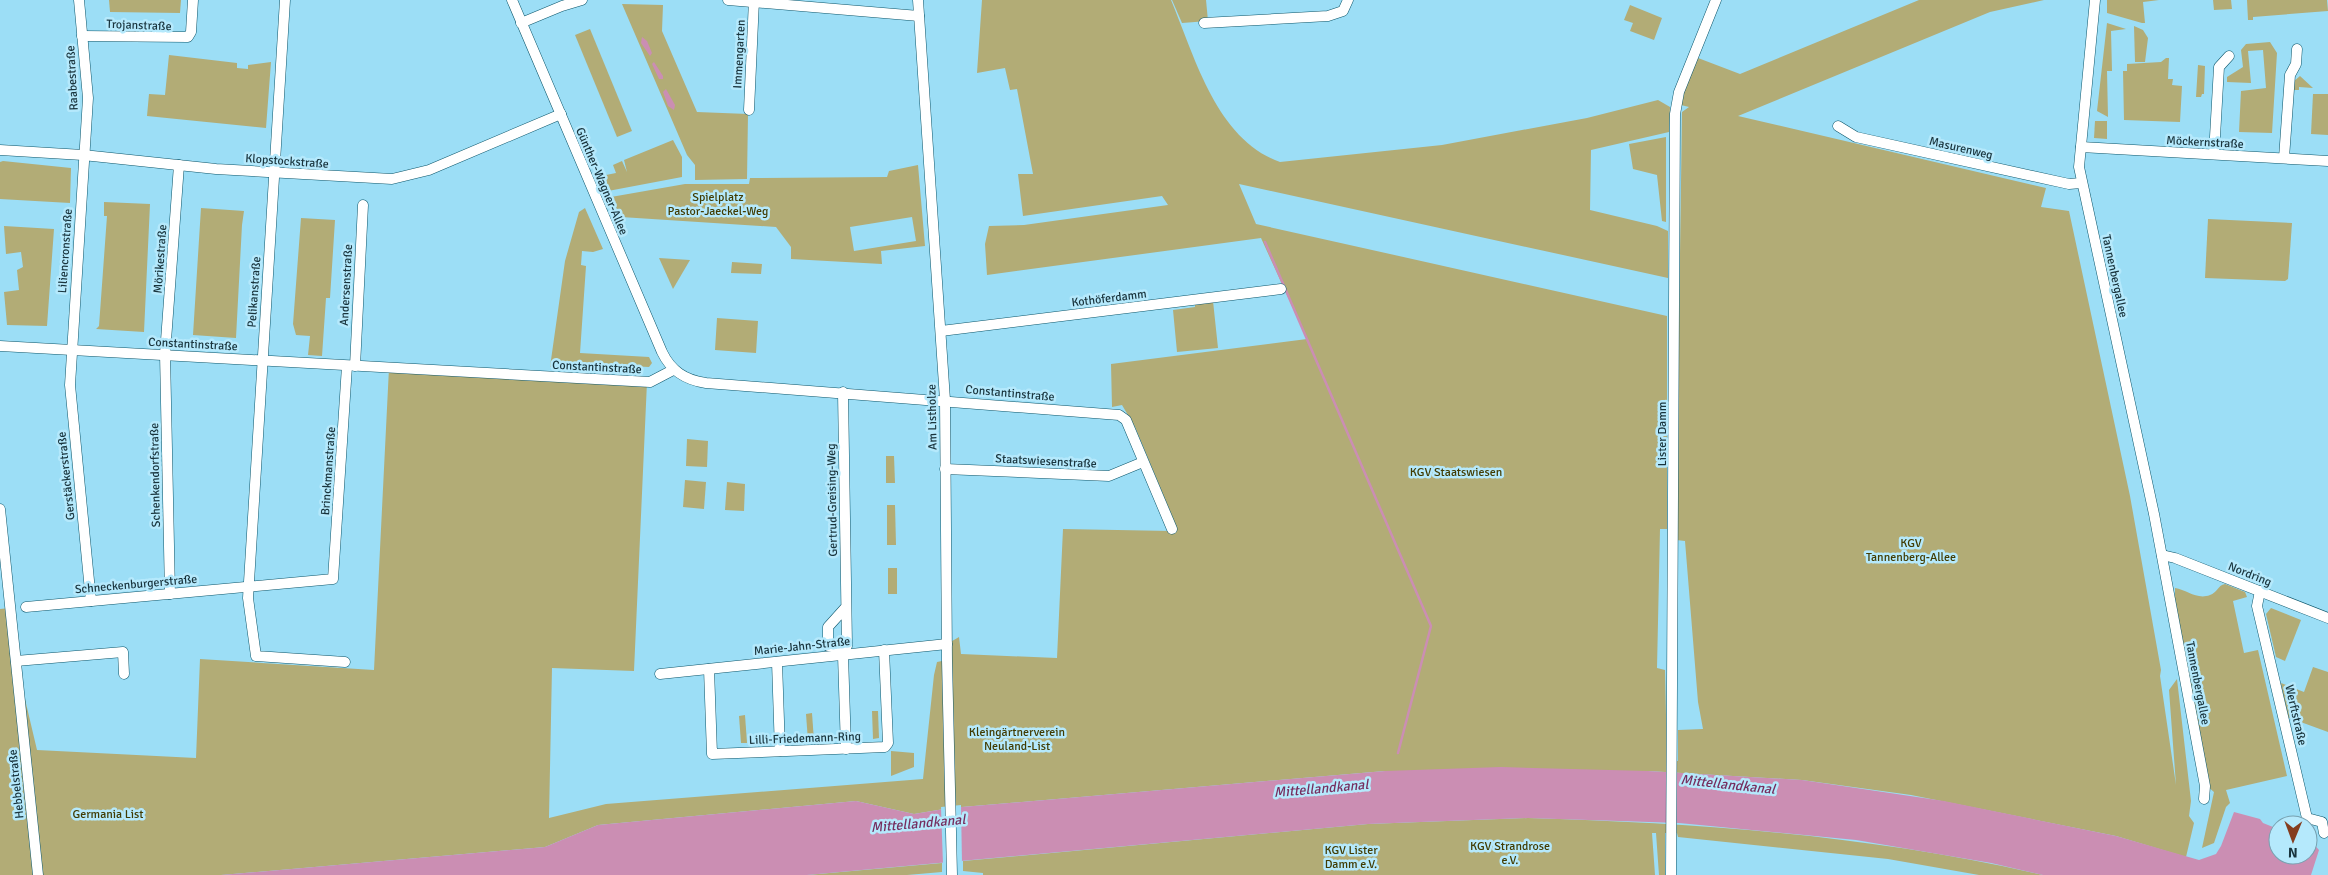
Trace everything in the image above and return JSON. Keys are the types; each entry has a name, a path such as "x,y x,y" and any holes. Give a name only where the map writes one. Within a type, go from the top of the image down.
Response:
{"street":[{"name":"Raabestraße","path":"79,0 88,98 83,155"},
{"name":"Trojanstraße","path":"82,36 188,37 191,32 193,0"},
{"name":"Pelikanstraße","path":"249,586 285,0"},
{"name":"Günther-Wagner-Allee","path":"512,0 662,352 673,370"},
{"path":"521,23 565,3 582,0"},
{"path":"728,0 919,16"},
{"name":"Am Listholze","path":"918,0 945,400 947,644 952,875"},
{"path":"1204,24 1328,16 1343,11 1348,0"},
{"name":"Lister Damm","path":"1671,875 1675,114 1679,92 1716,0"},
{"name":"Tannenbergallee","path":"2095,0 2079,167 2081,183 2162,555 2205,786 2204,799"},
{"name":"Immengarten","path":"749,110 754,1"},
{"path":"2284,158 2290,75 2296,64 2296,49"},
{"path":"2214,154 2219,68 2228,56"},
{"name":"Klopstockstraße","path":"0,150 378,179 412,175 560,114"},
{"name":"Masurenweg","path":"1838,126 1856,136 1918,151 2068,184 2081,183"},
{"name":"Möckernstraße","path":"2081,147 2328,161"},
{"name":"Liliencronstraße","path":"71,350 83,155"},
{"name":"Mörikestraße","path":"165,354 179,165"},
{"name":"Andersenstraße","path":"351,366 363,206"},
{"name":"Kothöferdamm","path":"941,331 1281,289"},
{"name":"Constantinstraße","path":"0,346 650,382 673,370 696,382 1119,415 1126,420 1172,529"},
{"name":"Gerstäckerstraße","path":"71,350 70,385 91,601"},
{"name":"Schenkendorfstraße","path":"165,354 170,594"},
{"name":"Brinckmanstraße","path":"334,579 351,366"},
{"name":"Gertrud-Greising-Weg","path":"842,392 846,606"},
{"name":"Staatswiesenstraße","path":"945,468 1109,476 1143,462"},
{"name":"Hebbelstraße","path":"0,509 5,609 16,661 38,875"},
{"name":"Nordring","path":"2162,555 2328,618"},
{"name":"Schneckenburgerstraße","path":"26,607 334,579"},
{"path":"249,586 248,598 256,656 345,662"},
{"name":"Werftstraße","path":"2260,591 2257,606 2307,818 2322,822 2324,833"},
{"name":"Marie-Jahn-Straße","path":"660,674 947,644"},
{"name":"Lilli-Friedemann-Ring","path":"709,669 712,754 887,746 884,650"},
{"path":"16,661 123,652 124,674"},
{"path":"843,655 846,749"},
{"path":"777,662 780,751"}],"green space":[{"path":"109,0 181,0 180,13 110,12"},
{"path":"982,0 1171,0 1199,70 1210,94 1224,116 1239,135 1258,151 1280,162 1442,145 1587,118 1658,100 1670,107 1669,132 1591,150 1590,210 1657,226 1668,231 1668,278 1239,184 1256,224 1667,316 1667,529 1660,529 1657,668 1665,670 1667,760 1678,761 1678,730 1703,729 1698,702 1685,541 1676,540 1682,112 1689,107 1681,105 1682,95 1698,58 1740,74 1919,0 2044,0 1990,12 1738,116 2046,188 2041,207 2069,211 2130,496 2161,670 2160,676 2176,785 2169,690 2177,679 2191,801 2189,816 2194,823 2186,857 2116,836 1911,795 1802,780 1648,771 1385,771 950,808 914,814 856,801 598,825 545,847 221,875 0,875 0,609 10,608 16,661 37,750 196,758 200,659 374,670 389,368 647,382 634,671 552,668 549,818 606,804 923,779 934,675 937,662 947,660 947,644 959,637 961,654 1057,658 1063,529 1171,531 1177,528 1135,427 1122,405 1112,407 1111,364 1307,339 1261,238 987,275 985,244 989,226 1024,225 1168,205 1162,196 1023,216 1018,174 1033,174 1017,89 1010,90 1005,68 977,73"},
{"path":"1172,0 1206,0 1208,21 1182,23"},
{"path":"2107,0 2159,0 2143,2 2145,23 2142,23 2107,13"},
{"path":"2213,0 2231,0 2232,9 2214,10"},
{"path":"2247,0 2327,0 2328,11 2253,17 2253,20 2248,20"},
{"path":"622,4 663,5 662,31 697,112 748,114 747,179 695,180 695,165 687,155"},
{"path":"1630,5 1662,18 1654,40 1630,31 1633,23 1624,20"},
{"path":"2107,23 2126,29 2111,31 2112,71 2107,71 2108,117 2097,111"},
{"path":"2134,26 2143,30 2148,38 2145,62 2135,62"},
{"path":"590,29 632,131 617,137 575,35"},
{"path":"2270,42 2277,53 2272,133 2239,132 2241,91 2266,88 2263,50 2248,51 2251,83 2227,82 2227,77 2243,67 2241,50 2246,44"},
{"path":"169,55 237,63 237,68 248,69 248,65 271,62 266,128 147,116 149,94 165,95"},
{"path":"2169,58 2168,79 2173,79 2172,85 2182,86 2180,122 2124,120 2123,71 2127,71 2127,64 2161,62"},
{"path":"2198,65 2205,66 2204,94 2201,97 2196,97"},
{"path":"2300,76 2313,88 2299,87 2299,90 2292,90 2293,82"},
{"path":"2313,94 2328,94 2328,135 2311,134"},
{"path":"2095,121 2107,121 2107,139 2094,138"},
{"path":"1666,137 1666,222 1662,221 1657,175 1633,169 1629,144"},
{"path":"673,140 682,157 682,177 608,191 601,176 616,173 613,165 622,161 627,172 624,160"},
{"path":"0,162 71,168 70,203 0,199"},
{"name":"Spielplatz Pastor-Jaeckel-Weg","path":"918,165 925,246 881,251 882,264 791,259 791,247 776,227 621,217 611,197 685,184 749,184 750,178 887,177 889,171","holes":["912,217 916,241 854,251 850,227"]},
{"path":"104,202 150,204 144,332 96,329 99,326 107,216 104,216"},
{"path":"201,208 244,211 236,338 193,335"},
{"path":"585,208 603,249 593,252 582,251 581,265 586,266 580,353 649,357 652,363 649,367 567,363 562,368 550,367 565,261 579,212"},
{"path":"301,218 335,220 330,298 326,298 322,356 308,355 310,336 296,335 293,324"},
{"path":"2208,219 2292,223 2288,279 2285,281 2205,278"},
{"path":"4,226 54,229 47,326 7,325 4,292 19,290 17,270 23,267 21,252 6,254"},
{"path":"659,258 690,260 673,289"},
{"path":"732,262 762,264 761,274 731,273"},
{"path":"1213,301 1218,348 1177,352 1173,310 1195,307 1195,303"},
{"path":"717,318 758,321 756,353 715,350"},
{"path":"687,439 708,441 707,467 686,466"},
{"path":"886,456 894,456 895,483 886,483"},
{"path":"685,480 706,482 704,509 683,507"},
{"path":"727,482 745,484 744,511 725,510"},
{"path":"887,505 895,505 896,545 887,545"},
{"path":"888,568 897,568 897,594 888,594"},
{"path":"2225,584 2245,592 2247,597 2233,601 2244,653 2258,650 2287,776 2226,790 2230,803 2226,807 2214,843 2202,848 2214,792 2208,787 2175,599 2175,588 2196,596 2205,596 2212,594"},
{"path":"2271,608 2301,620 2285,661 2276,657 2266,614"},
{"path":"2313,667 2328,672 2328,732 2287,717 2281,683 2304,692"},
{"path":"872,711 878,711 879,738 873,739"},
{"path":"812,713 814,741 808,741 806,714"},
{"path":"745,715 747,743 741,743 739,716"},
{"path":"891,751 914,753 914,767 891,776"},
{"path":"1528,818 1723,828 1852,841 1916,850 2043,875 1979,875 1888,859 1678,837 1677,833 1665,833 1665,875 1659,875 1656,833 1652,833 1655,875 983,875 983,873 963,871 963,861 1368,824"},
{"path":"942,863 942,872 907,875 807,875"}],"water":[{"path":"642,37 647,41 652,53 650,56 641,43"},
{"path":"654,62 663,79 659,79 652,64"},
{"path":"666,89 675,105 674,110 668,106 663,92"},
{"name":"Mittellandkanal","path":"1501,767 1648,771 1802,780 1944,801 2116,836 2199,860 2216,854 2234,812 2260,819 2268,825 2268,865 2314,865 2311,875 2043,875 1991,863 1856,840 1679,823 1528,818 1368,824 807,875 221,875 545,847 598,825 856,801 914,814 950,808 1385,771"}],"pier":[{"path":"961,805 962,864 943,865 941,807"}],"waterway":[{"path":"1265,242 1431,626 1398,753"}],"park label":[{"name":"KGV Staatswiesen","path":"1456,472"},
{"name":"KGV Tannenberg-Allee","path":"1911,550"},
{"name":"Kleingärtnerverein Neuland-List","path":"1017,739"},
{"name":"Germania List","path":"108,814"},
{"name":"KGV Strandrose e.V.","path":"1510,853"},
{"name":"KGV Lister Damm e.V.","path":"1351,857"}]}
